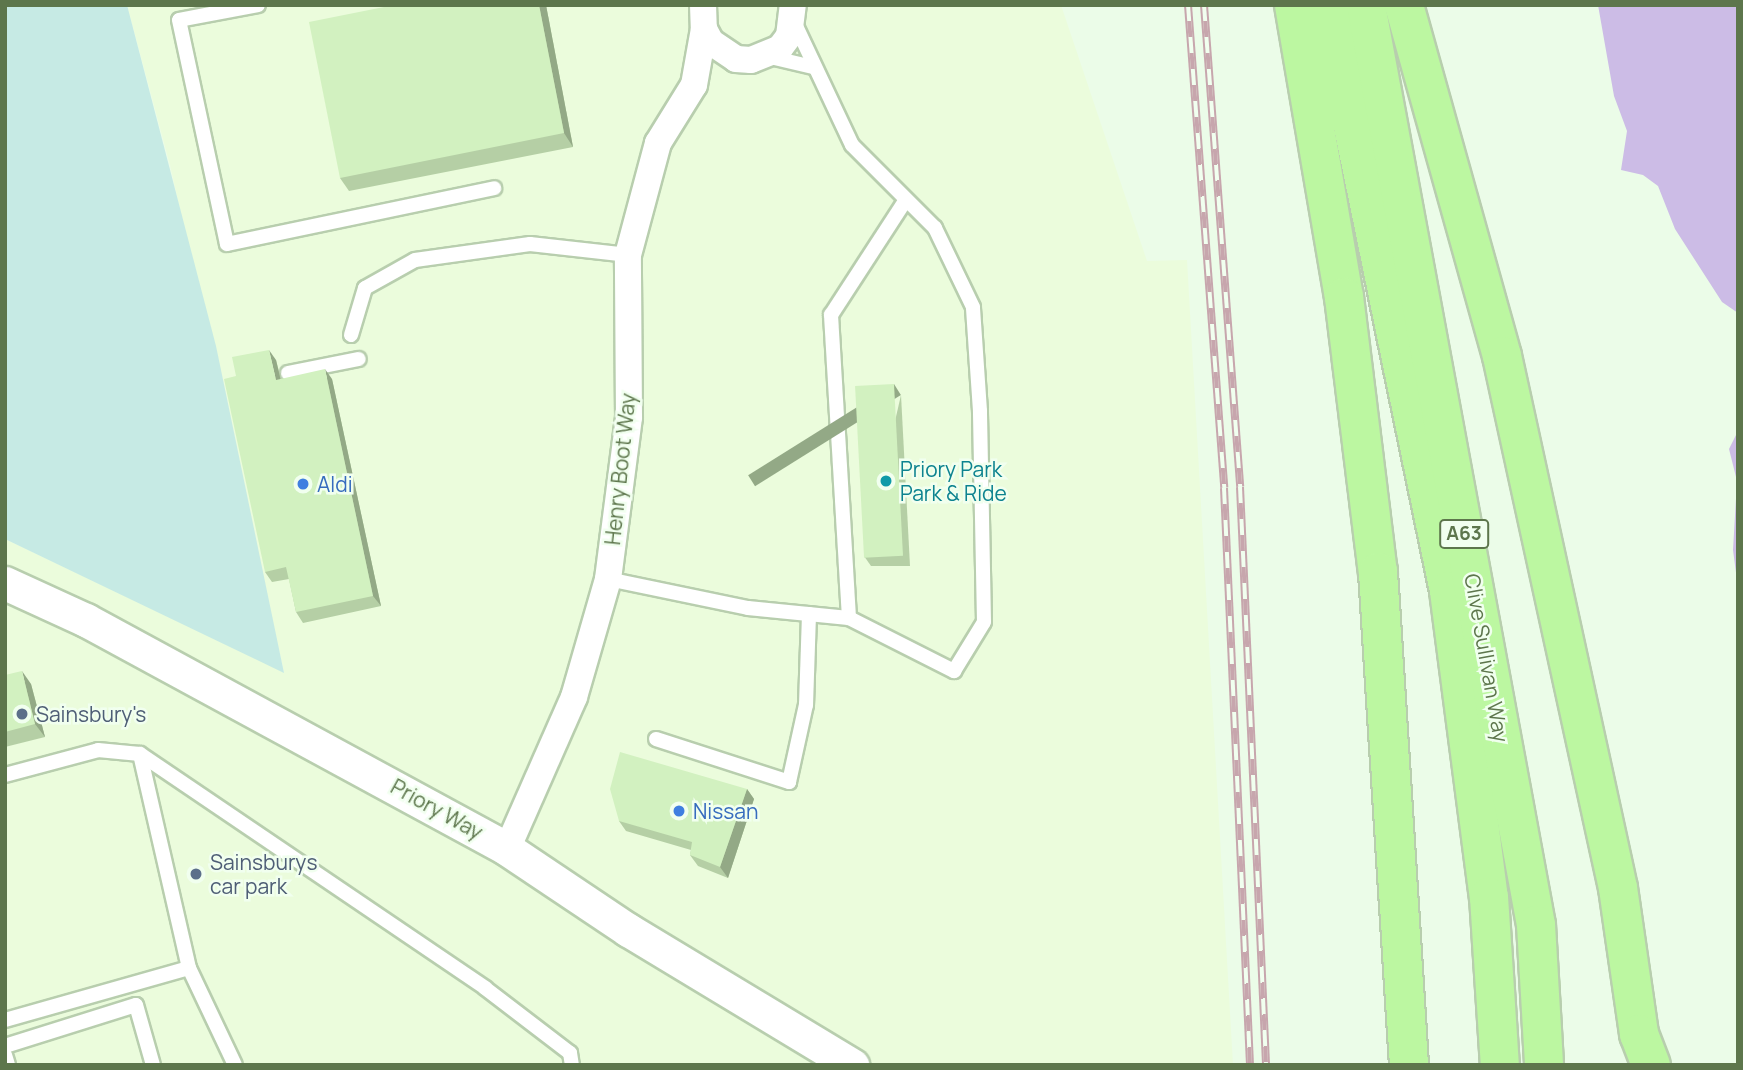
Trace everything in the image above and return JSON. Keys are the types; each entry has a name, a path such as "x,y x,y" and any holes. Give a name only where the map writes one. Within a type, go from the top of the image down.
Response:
{"highway":[{"path":"1294,5 1344,297 1378,572 1409,1065"},
{"name":"Clive Sullivan Way","path":"1328,5 1449,591 1489,897 1500,1065"},
{"name":"Clive Sullivan Way","path":"1366,5 1536,925 1544,1065"},
{"path":"1404,5 1502,356 1618,888 1639,1034 1651,1065"}],"street":[{"path":"702,13 694,85 759,58 789,36 793,13"},
{"path":"702,13 722,52 759,58"},
{"name":"Henry Boot Way","path":"507,849 573,697 608,579 629,417 628,255 658,143 694,85"},
{"name":"Priory Way","path":"5,583 98,627 507,849 628,930 847,1063"}],"lane":[{"path":"258,5 179,20 227,244 494,188"},
{"path":"608,579 748,608 849,618 954,671 984,622 980,411 973,307 934,228 852,145 831,93 813,67 793,13"},
{"path":"759,58 813,67"},
{"path":"849,618 831,315 905,201"},
{"path":"351,335 365,288 415,260 530,244 628,255"},
{"path":"288,373 359,359"},
{"path":"656,738 789,782 806,705 809,614"},
{"path":"5,775 98,750 140,754 485,988 570,1053 572,1065"},
{"path":"140,754 189,968 235,1065"},
{"path":"5,1020 189,968"},
{"path":"5,1046 136,1005 153,1065"},
{"path":"5,1055 8,1065"}],"shaded area":[{"path":"5,5 127,5 216,346 284,673 5,539"},
{"path":"127,5 1061,5 1147,261 1187,260 1233,1065 5,1065 5,539 284,672 170,165"},
{"path":"1598,5 1738,5 1738,313 1722,302 1675,229 1658,186 1643,175 1621,170 1627,131 1614,96"},
{"path":"1738,431 1738,588 1733,550 1737,481 1729,449"}],"building":[{"path":"394,5 539,5 564,133 340,178 309,22"},
{"name":"Aldi","path":"269,350 276,380 325,369 373,596 296,612 286,567 265,572 224,379 236,376 232,357"},
{"name":"Priory Park Park & Ride","path":"894,384 903,556 864,558 855,386"},
{"path":"22,671 35,724 5,732 5,675"},
{"path":"620,752 747,789 720,867 690,855 692,842 619,821 610,789"}],"railway":[{"path":"1188,5 1224,488 1250,1065"},
{"path":"1204,5 1240,487 1266,1065"}],"place":[{"name":"Priory Park Park & Ride","path":"886,481"},
{"name":"Aldi","path":"303,484"},
{"name":"Sainsbury's","path":"22,714"},
{"name":"Nissan","path":"679,811"},
{"name":"Sainsburys car park","path":"196,874"}]}
